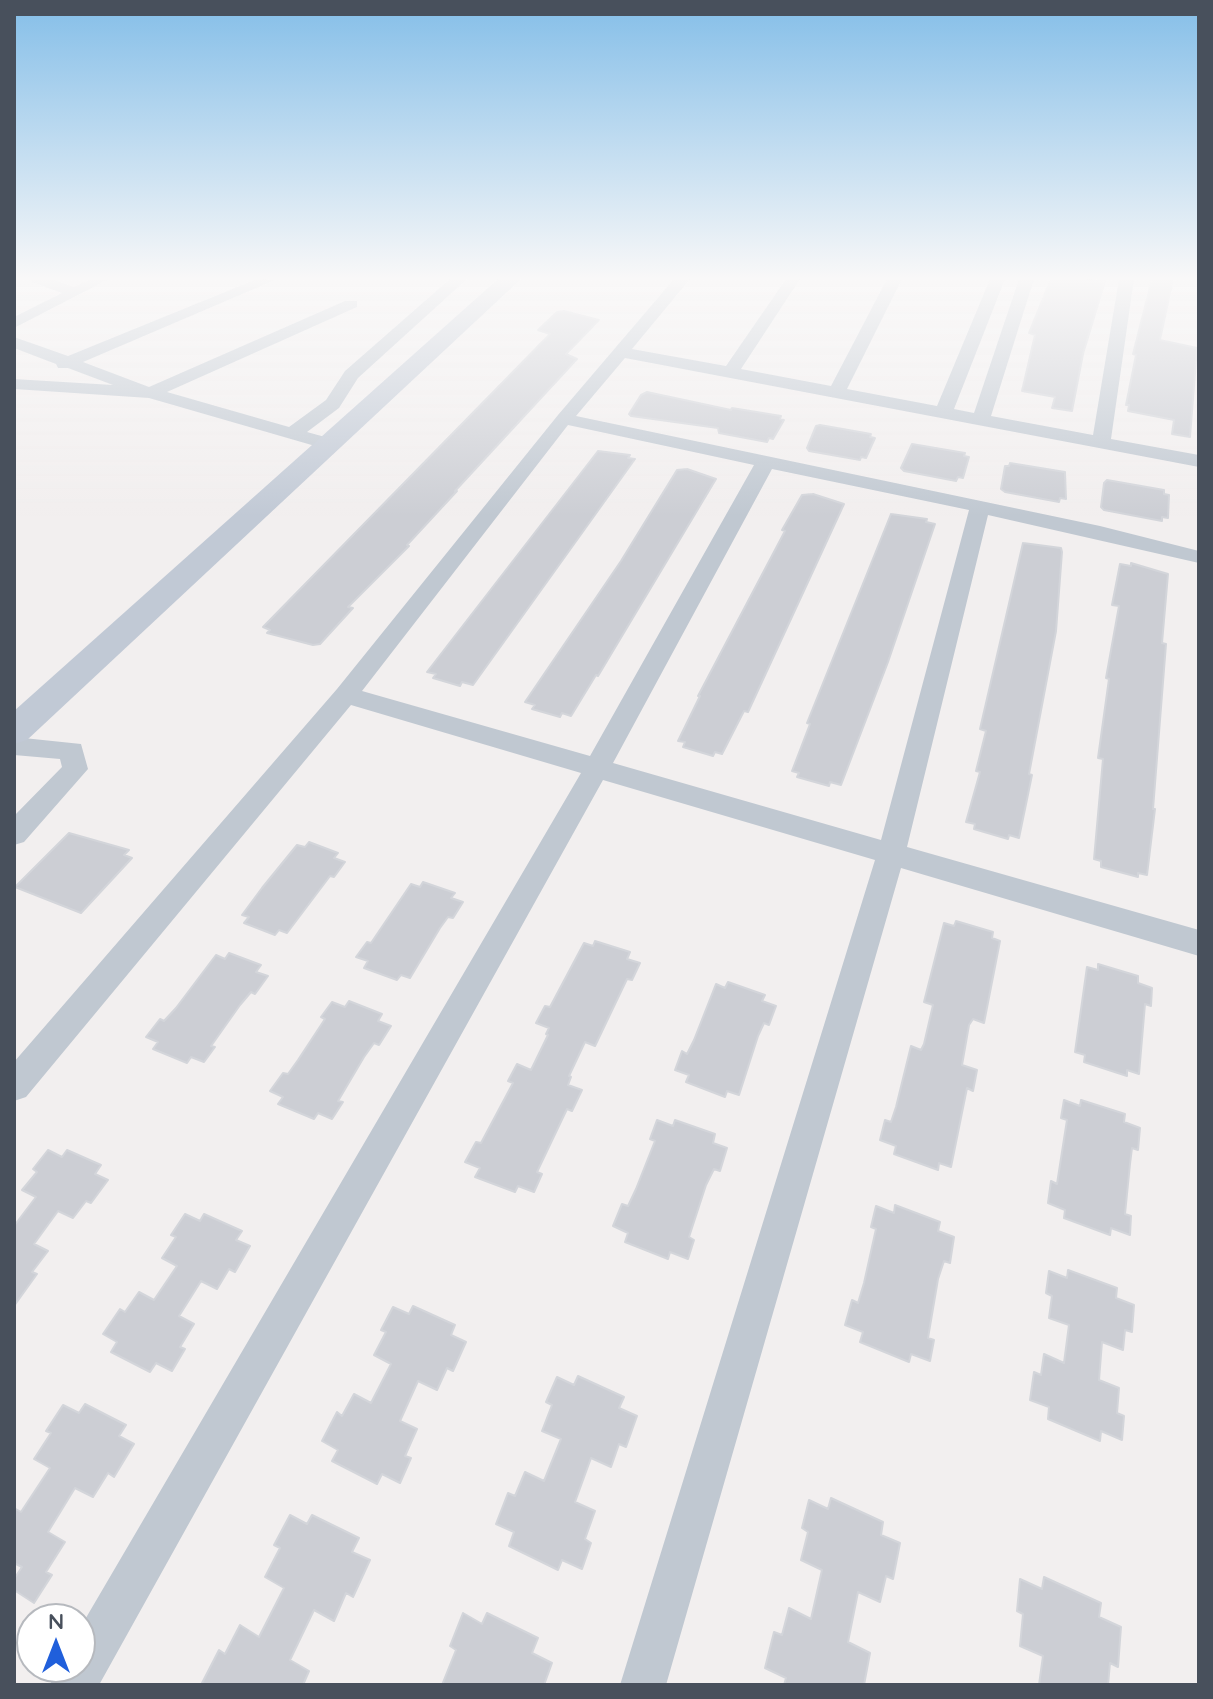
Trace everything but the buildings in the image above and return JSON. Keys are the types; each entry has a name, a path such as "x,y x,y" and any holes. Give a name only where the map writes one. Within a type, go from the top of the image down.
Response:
{"street":[{"path":"60,358 150,393 329,444"},
{"path":"14,383 80,358"},
{"path":"14,383 150,393 228,358"},
{"path":"293,433 333,404 351,375 370,358"},
{"path":"14,731 423,358"},
{"path":"14,1086 346,695 564,419 617,358"},
{"path":"654,358 1199,461"},
{"path":"730,373 740,358"},
{"path":"836,393 854,358"},
{"path":"943,413 965,358"},
{"path":"981,420 1001,358"},
{"path":"1101,443 1114,358"},
{"path":"564,419 1199,557"},
{"path":"73,1685 598,766 765,463"},
{"path":"643,1685 892,851 980,507"},
{"path":"346,695 892,851 1199,943"},
{"path":"14,746 72,751 75,769 14,834"}]}
